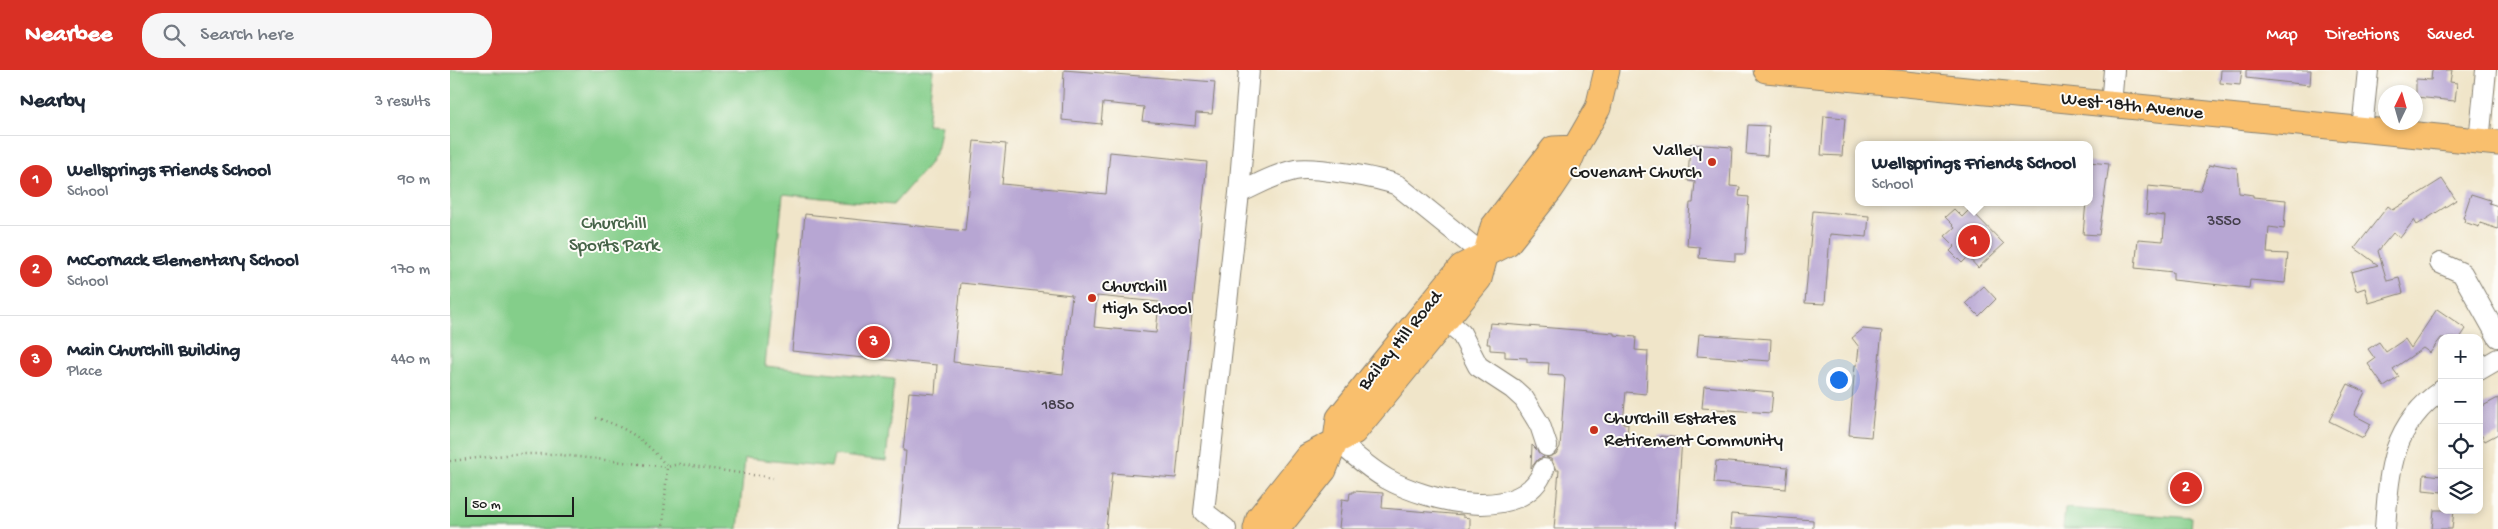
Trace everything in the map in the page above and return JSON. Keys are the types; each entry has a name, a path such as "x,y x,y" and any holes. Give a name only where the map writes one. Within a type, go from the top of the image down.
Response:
{"main road":[{"name":"Bailey Hill Road","path":"1256,529 1259,518 1308,456 1354,432 1479,279 1493,227 1553,149 1575,148 1598,108 1607,70"},
{"name":"West 18th Avenue","path":"1766,70 1926,78 2111,105 2489,142"},
{"name":"Bailey Hill Road","path":"1277,529 1324,470 1336,440 1339,418 1461,267 1485,256"}],"street":[{"path":"1226,529 1204,512 1239,193 1249,70"},
{"path":"2111,105 2114,70"},
{"path":"2362,130 2368,70"},
{"path":"2486,70 2489,142"},
{"path":"1239,193 1278,175 1298,169 1383,179 1397,185 1485,256"},
{"path":"2440,263 2450,266 2462,274 2498,337"},
{"path":"1446,320 1461,334 1478,366 1513,389 1532,410 1543,431 1547,446"},
{"path":"2483,368 2498,359"},
{"path":"2385,529 2388,476 2397,445 2418,412 2438,394"},
{"path":"1336,440 1385,478 1414,490 1456,501 1492,504 1520,497 1535,486 1544,469"}],"path":[{"path":"596,418 626,429 647,444 667,467 663,529"},
{"path":"450,461 506,455 552,454 667,467 679,464 773,478"}],"green space":[{"name":"Churchill Sports Park","path":"450,70 933,70 927,124 941,125 936,151 929,164 893,205 783,194 765,366 894,379 886,461 834,455 831,467 745,458 738,529 450,529"},
{"path":"2065,508 2192,518 2191,529 2063,529"}],"building":[{"path":"1064,70 1215,82 1212,114 1196,113 1195,126 1142,121 1144,107 1103,103 1101,124 1062,120"},
{"path":"2221,70 2242,70 2240,85 2220,83"},
{"path":"2246,70 2311,70 2310,85 2246,78"},
{"path":"2432,70 2452,70 2450,82 2457,83 2455,101 2423,98 2423,85 2416,85 2416,79 2431,80"},
{"path":"1824,116 1845,118 1842,156 1821,155"},
{"path":"1748,125 1769,126 1767,156 1746,154"},
{"path":"974,141 1006,144 1002,184 1106,194 1110,152 1207,162 1176,478 1112,473 1106,529 899,529 906,451 903,451 909,392 935,394 937,365 792,351 805,214 965,231","holes":["961,283 1072,295 1063,374 953,362","1097,296 1159,302 1156,333 1094,327"]},
{"path":"1690,144 1732,147 1730,186 1740,187 1739,196 1749,197 1745,254 1735,254 1735,261 1699,258 1700,247 1687,246 1690,203 1693,203 1695,182 1688,181"},
{"path":"2093,162 2109,164 2099,235 2083,234 2086,206 2093,206"},
{"path":"2214,164 2237,168 2239,193 2253,195 2253,197 2286,200 2284,229 2269,227 2267,253 2288,254 2285,283 2250,280 2249,288 2173,280 2173,272 2135,268 2138,239 2163,241 2165,216 2146,214 2148,186 2200,191 2209,165 2214,166"},
{"path":"2442,179 2456,200 2417,225 2414,220 2400,238 2393,233 2378,251 2387,281 2399,278 2403,293 2369,303 2365,288 2356,291 2351,272 2378,265 2355,248 2388,206 2393,210"},
{"path":"2471,194 2490,200 2489,203 2498,206 2498,229 2480,223 2479,227 2464,222 2465,219 2463,218"},
{"path":"1954,209 1962,217 1970,209 2004,244 1978,268 1968,257 1962,263 1950,251 1955,246 1945,236 1955,227 1945,217"},
{"path":"1813,211 1869,216 1867,237 1830,234 1825,304 1805,303"},
{"path":"1984,286 1996,299 1979,316 1966,303"},
{"path":"2437,309 2466,329 2463,334 2438,334 2438,342 2430,353 2423,348 2393,369 2399,377 2384,387 2368,364 2375,359 2368,349 2379,342 2386,352 2405,339 2411,348"},
{"name":"Churchill Estates Retirement Community","path":"1490,323 1614,333 1614,335 1636,337 1635,350 1648,351 1646,394 1626,392 1623,423 1628,424 1627,439 1659,442 1660,436 1682,438 1676,529 1554,529 1559,470 1556,470 1551,459 1546,458 1556,454 1560,447 1565,379 1563,376 1548,375 1549,363 1527,362 1527,358 1505,357 1505,351 1490,350 1490,344 1487,344"},
{"path":"1863,329 1882,331 1871,437 1849,435 1855,365 1857,365 1859,347 1852,338"},
{"path":"1699,334 1771,339 1770,361 1697,356"},
{"path":"2348,384 2365,392 2354,415 2371,424 2363,438 2329,421"},
{"path":"1704,386 1773,392 1771,413 1702,408"},
{"path":"2498,398 2498,434 2485,441 2483,438 2483,406"},
{"path":"1532,445 1544,457 1538,459 1531,468"},
{"path":"1716,461 1788,467 1786,489 1714,483"},
{"path":"2424,474 2438,476 2438,492 2423,490"},
{"path":"1353,491 1383,493 1382,508 1463,515 1463,517 1470,518 1470,529 1339,528 1342,499 1349,500 1350,493 1353,493"},
{"path":"2434,510 2438,510 2438,514 2454,514 2452,529 2432,529"},
{"path":"1731,514 1813,520 1813,529 1730,529"}],"place":[{"name":"Valley Covenant Church","path":"1712,162"},
{"name":"Wellsprings Friends School","path":"1974,241"},
{"name":"Churchill High School","path":"1092,298"},
{"name":"Main Churchill Building","path":"874,342"},
{"name":"Churchill Estates Retirement Community","path":"1594,430"},
{"name":"McCornack Elementary School","path":"2186,488"}]}
